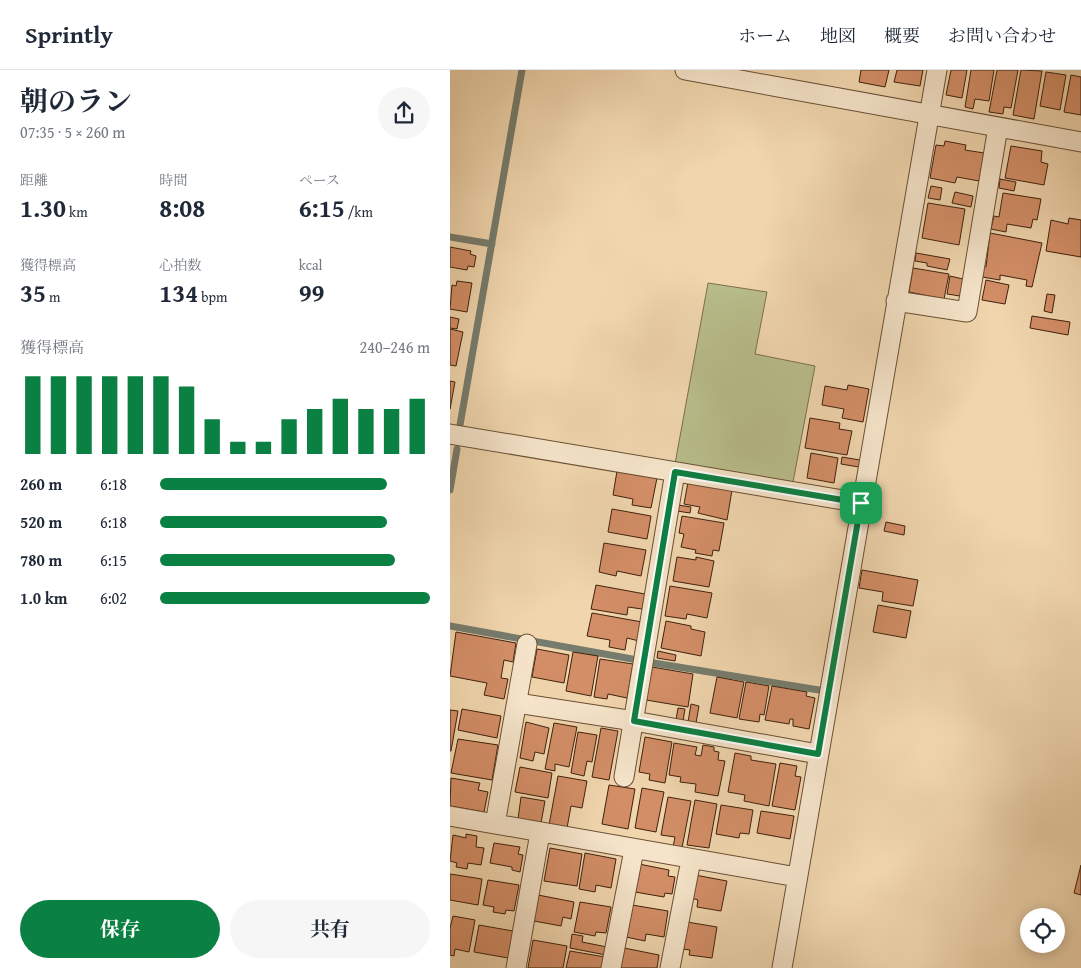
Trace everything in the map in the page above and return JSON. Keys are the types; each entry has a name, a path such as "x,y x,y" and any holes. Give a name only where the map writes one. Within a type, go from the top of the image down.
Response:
{"street":[{"path":"685,70 1081,142"},
{"path":"782,968 937,70"},
{"path":"896,301 967,312 998,127"},
{"path":"450,434 861,503"},
{"path":"624,777 675,472"},
{"path":"495,824 527,644"},
{"path":"517,703 634,721 818,754"},
{"path":"450,816 797,878"},
{"path":"516,968 540,833"},
{"path":"611,968 634,850"},
{"path":"670,968 691,860"}],"green space":[{"path":"708,283 767,292 755,354 815,366 793,482 675,464"}],"building":[{"path":"861,70 889,70 885,87 859,82"},
{"path":"897,70 923,70 920,86 894,82"},
{"path":"951,70 967,70 962,98 946,95"},
{"path":"971,70 994,70 989,101 975,99 973,109 965,107"},
{"path":"997,70 1018,70 1011,108 1004,107 1003,114 989,112"},
{"path":"1021,70 1042,71 1034,119 1013,115"},
{"path":"1046,72 1066,75 1060,110 1040,106"},
{"path":"1071,75 1081,77 1081,115 1064,112"},
{"path":"945,141 966,145 965,150 984,153 979,181 957,177 955,183 930,178 936,145 944,146"},
{"path":"1011,146 1042,151 1041,162 1048,164 1044,185 1005,178"},
{"path":"1000,179 1016,182 1014,191 999,188"},
{"path":"931,186 942,188 940,200 928,198"},
{"path":"955,192 973,196 971,207 952,203"},
{"path":"1003,193 1041,199 1037,220 1033,219 1031,228 1007,224 1006,232 991,229 994,216 999,217"},
{"path":"928,203 965,209 959,245 922,238"},
{"path":"1069,218 1081,220 1081,257 1046,251 1051,220 1068,224"},
{"path":"990,233 1042,243 1032,287 1026,286 1027,280 1000,275 1000,280 982,277 984,266 986,267"},
{"path":"450,247 471,251 470,254 476,256 474,267 468,266 467,270 450,267"},
{"path":"916,253 950,259 947,270 927,266 927,263 915,261"},
{"path":"913,268 949,274 944,299 909,292"},
{"path":"950,276 963,279 960,296 947,294"},
{"path":"986,280 1009,285 1005,304 982,300"},
{"path":"457,281 472,283 467,312 450,309 452,285 456,286"},
{"path":"1047,294 1055,295 1052,313 1044,311"},
{"path":"1032,316 1070,322 1068,335 1030,328"},
{"path":"450,317 459,319 457,329 450,328"},
{"path":"450,329 463,332 456,366 450,365"},
{"path":"450,381 455,382 450,409"},
{"path":"848,385 869,389 863,422 842,418 844,409 822,405 825,386 847,390"},
{"path":"810,418 840,423 839,429 852,431 847,455 805,448"},
{"path":"811,453 838,458 834,483 807,478"},
{"path":"842,457 860,460 859,467 841,464"},
{"path":"617,471 657,478 651,508 632,505 633,499 613,495"},
{"path":"688,482 732,490 727,520 698,513 700,507 684,504"},
{"path":"678,505 691,507 690,513 677,511"},
{"path":"612,509 651,516 647,539 608,532"},
{"path":"682,516 724,523 719,551 713,550 712,556 695,553 696,550 681,547 684,534 679,533"},
{"path":"886,522 905,526 904,535 884,531"},
{"path":"604,543 646,550 641,576 617,571 616,576 599,572"},
{"path":"677,557 696,560 696,557 714,561 709,587 673,581"},
{"path":"862,570 918,580 913,606 882,601 883,592 859,588"},
{"path":"596,585 645,594 642,609 628,607 627,615 591,609"},
{"path":"670,586 712,593 707,618 687,614 686,619 665,616"},
{"path":"878,605 911,611 906,638 873,632"},
{"path":"592,613 642,622 639,641 627,638 625,650 609,647 610,640 587,636"},
{"path":"666,621 691,626 691,629 705,632 701,656 661,648"},
{"path":"456,632 516,643 513,662 504,660 501,678 508,679 504,699 484,695 487,683 450,676"},
{"path":"537,649 569,655 564,683 532,677"},
{"path":"658,651 676,655 675,661 657,658"},
{"path":"573,652 598,656 591,696 566,691"},
{"path":"600,659 633,664 627,698 608,694 607,699 594,697"},
{"path":"652,667 693,674 688,707 646,700"},
{"path":"717,677 744,682 737,718 710,713"},
{"path":"746,682 769,686 764,715 760,714 759,722 739,719"},
{"path":"772,686 807,692 806,696 815,698 809,729 793,726 793,719 790,719 789,724 765,720"},
{"path":"691,704 699,706 696,723 688,722"},
{"path":"678,708 685,709 683,721 676,720"},
{"path":"462,709 501,716 497,738 458,730"},
{"path":"450,710 458,711 451,751 450,751"},
{"path":"526,722 549,728 544,754 535,752 533,761 520,758"},
{"path":"554,723 577,727 569,767 555,764 555,771 545,769"},
{"path":"601,728 618,731 609,780 592,777"},
{"path":"578,732 597,735 592,762 587,761 584,776 571,773"},
{"path":"645,737 672,742 665,783 649,780 650,774 639,772"},
{"path":"458,739 498,745 492,780 451,773"},
{"path":"674,743 697,747 695,755 701,756 703,745 714,747 714,751 719,752 718,760 725,761 718,796 695,792 696,784 680,782 681,777 669,775"},
{"path":"735,753 751,756 751,760 776,764 769,806 744,801 745,795 728,792"},
{"path":"780,763 797,766 795,776 801,777 795,810 772,806"},
{"path":"520,767 552,773 548,798 515,792"},
{"path":"558,776 587,781 582,808 571,806 567,828 549,825"},
{"path":"451,778 480,783 478,790 488,792 484,812 450,806"},
{"path":"609,785 635,789 628,829 602,824"},
{"path":"642,788 664,792 656,832 635,828"},
{"path":"521,797 545,801 541,823 518,819"},
{"path":"668,797 691,801 682,848 673,847 675,837 661,835"},
{"path":"695,800 717,804 709,848 687,845"},
{"path":"721,805 753,810 749,834 740,833 739,838 716,834"},
{"path":"761,811 794,816 790,839 757,833"},
{"path":"466,834 477,836 476,847 484,848 481,865 468,863 467,869 456,867 457,863 450,861 453,835 466,838"},
{"path":"494,843 520,847 518,854 523,855 520,872 512,870 512,867 490,863"},
{"path":"550,848 582,854 577,886 544,881"},
{"path":"585,853 616,859 611,888 596,885 595,892 579,889"},
{"path":"639,864 669,870 668,876 675,877 672,894 665,893 664,897 635,892"},
{"path":"1081,865 1081,895 1074,893"},
{"path":"450,874 482,879 478,905 450,900"},
{"path":"695,875 727,881 721,911 697,907 698,900 691,898"},
{"path":"488,880 519,885 514,911 506,910 505,914 493,912 494,907 483,905"},
{"path":"538,895 574,902 571,919 563,917 561,926 534,921"},
{"path":"580,902 611,907 606,933 596,932 595,936 574,932"},
{"path":"632,905 668,911 664,937 646,934 645,941 626,937"},
{"path":"453,916 475,920 469,952 455,949 454,956 450,955 450,928"},
{"path":"687,922 717,927 712,958 689,955 690,950 682,949"},
{"path":"479,925 513,931 508,958 474,952"},
{"path":"572,934 583,936 582,942 607,947 606,955 570,948"},
{"path":"533,940 567,946 563,968 528,968"},
{"path":"624,948 659,955 657,968 620,968"},
{"path":"570,951 605,957 603,968 566,968"}],"waterway":[{"path":"460,425 522,70"},
{"path":"450,237 492,244"},
{"path":"450,490 457,449"},
{"path":"450,626 632,659"},
{"path":"654,663 819,690"}],"route":[{"path":"675,472 861,503 818,754 634,721 675,472"}]}
